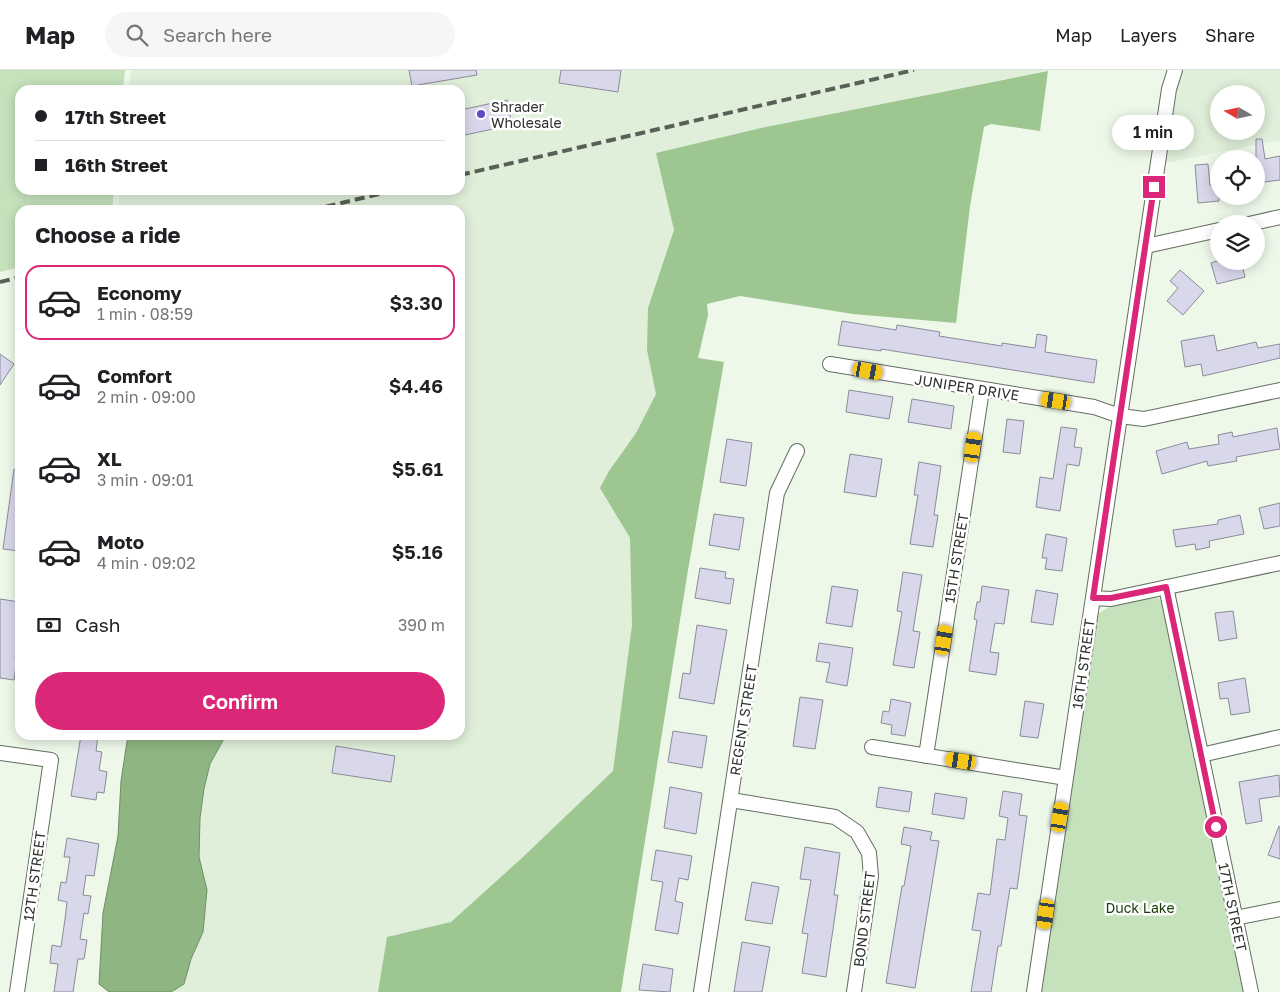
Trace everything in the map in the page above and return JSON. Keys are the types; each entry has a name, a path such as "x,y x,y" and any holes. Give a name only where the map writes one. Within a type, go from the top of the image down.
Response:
{"street":[{"name":"16TH STREET","path":"1034,992 1169,89 1175,70"},
{"path":"1265,220 1280,217"},
{"path":"1146,246 1210,232"},
{"name":"JUNIPER DRIVE","path":"830,364 1094,407 1120,416 1144,419 1280,390"},
{"name":"15TH STREET","path":"926,756 982,390"},
{"name":"REGENT STREET","path":"701,992 777,493 796,451"},
{"path":"1093,598 1111,598 1280,563"},
{"name":"17TH STREET","path":"1166,587 1251,992"},
{"path":"1201,754 1280,738"},
{"path":"872,747 1066,778"},
{"name":"12TH STREET","path":"0,753 50,760 17,992"},
{"name":"BOND STREET","path":"731,800 835,817 857,832 869,853 871,876 854,992"},
{"path":"1235,918 1280,909"}],"shaded area":[{"path":"131,70 1050,70 761,128 674,230 662,268 647,350 656,394 636,433 609,471 601,488 630,538 632,625 613,771 451,922 387,937 378,992 171,992 184,984 191,959 203,932 207,890 199,857 200,818 210,764 223,740 465,740 465,205 118,205 120,195 465,195 465,85 130,85"},
{"path":"1173,70 1280,70 1280,140 1230,150 1210,150 1210,154 1151,166"},
{"path":"1048,71 1040,131 991,124 984,127 970,206 956,323 853,314 740,296 707,304 708,315 698,358 724,362 687,576 621,992 378,992 387,937 451,922 613,771 632,625 630,538 600,488 609,471 636,433 656,394 647,350 648,308 674,230 656,153 761,128"},
{"path":"127,740 223,740 210,764 200,818 199,857 207,890 203,932 191,959 184,984 171,992 109,992 99,984 103,913 118,836 121,781"}],"green space":[{"path":"0,70 125,70 124,85 15,85 15,195 114,195 112,205 15,205 15,268 0,272"},
{"name":"Duck Lake","path":"1159,598 1165,605 1245,992 1040,992 1098,614 1119,604"}],"building":[{"path":"409,70 476,70 477,75 418,85 412,85"},
{"path":"561,70 621,70 618,92 559,83"},
{"path":"507,100 512,125 465,135 465,109"},
{"path":"1256,140 1262,140 1264,150 1256,150"},
{"path":"1280,156 1280,180 1265,182 1265,159"},
{"path":"1208,164 1210,202 1198,203 1195,165"},
{"path":"1180,270 1204,291 1183,315 1167,301 1178,288 1170,281"},
{"path":"1213,270 1243,270 1245,277 1217,284"},
{"path":"842,321 896,330 897,325 940,332 939,336 1002,346 1002,343 1035,348 1037,334 1047,336 1045,352 1097,360 1094,383 881,349 881,351 838,345"},
{"path":"1214,335 1217,351 1256,342 1258,348 1280,344 1280,358 1203,376 1201,364 1185,367 1181,341"},
{"path":"0,354 14,364 0,385"},
{"path":"849,390 893,397 889,419 846,412"},
{"path":"912,399 954,406 951,429 908,422"},
{"path":"1007,419 1024,421 1020,454 1003,452"},
{"path":"1061,427 1077,429 1074,447 1082,448 1079,466 1067,464 1060,511 1036,507 1040,477 1053,479"},
{"path":"1277,428 1280,449 1236,457 1237,461 1208,466 1207,461 1162,474 1156,451 1187,442 1189,449 1219,444 1218,435 1232,432 1233,437"},
{"path":"727,439 752,443 746,486 720,482"},
{"path":"850,454 882,459 876,497 844,492"},
{"path":"919,462 941,466 934,515 938,515 933,547 910,544 918,495 914,495"},
{"path":"14,469 15,550 3,549"},
{"path":"1280,503 1280,526 1264,529 1259,508"},
{"path":"714,514 744,518 739,550 709,545"},
{"path":"1240,515 1244,534 1209,541 1210,547 1196,550 1195,544 1176,547 1173,530 1218,524 1218,520"},
{"path":"1046,534 1067,538 1062,571 1045,569 1047,558 1042,558"},
{"path":"700,568 726,572 725,578 734,579 730,604 695,598"},
{"path":"903,572 922,575 913,631 920,632 914,668 893,665 902,612 897,611"},
{"path":"832,586 858,590 852,627 826,623"},
{"path":"982,586 1009,590 1004,624 995,623 990,652 999,653 996,675 969,671 977,620 974,619 977,602 980,602"},
{"path":"1036,590 1058,594 1053,625 1031,622"},
{"path":"0,599 15,601 15,673 14,680 0,678"},
{"path":"1233,611 1237,638 1219,641 1215,613"},
{"path":"697,625 727,630 714,704 679,698 683,673 690,674"},
{"path":"819,643 853,648 847,686 826,682 830,663 816,661"},
{"path":"1245,678 1250,712 1231,715 1228,698 1220,699 1218,683"},
{"path":"800,697 823,700 815,749 793,746"},
{"path":"891,699 911,703 905,736 891,734 892,725 881,723 883,711 889,712"},
{"path":"1025,701 1044,704 1038,738 1020,736"},
{"path":"673,731 707,736 702,768 668,762"},
{"path":"80,740 97,740 96,751 102,752 99,770 107,772 104,793 97,792 96,800 71,796"},
{"path":"336,746 395,756 391,782 332,773"},
{"path":"1279,775 1280,796 1259,799 1262,821 1246,824 1239,782"},
{"path":"670,787 702,793 696,834 664,828"},
{"path":"879,787 912,792 909,812 876,807"},
{"path":"1003,791 1022,794 1019,815 1027,816 1017,889 1010,888 1001,946 998,946 991,992 971,992 981,931 972,930 978,893 990,895 997,839 1005,840 1008,818 999,816"},
{"path":"935,793 967,798 964,819 932,814"},
{"path":"904,827 932,832 930,840 939,841 915,988 886,983 902,886 904,886 911,846 901,844"},
{"path":"1280,827 1280,859 1268,855"},
{"path":"67,838 99,844 94,876 86,875 83,895 91,896 88,914 84,913 80,939 87,940 84,959 78,959 73,992 54,992 58,964 50,963 52,945 61,947 65,919 67,902 58,900 61,882 66,883 70,857 64,857"},
{"path":"805,847 840,853 834,895 838,895 826,977 802,973 808,934 802,933 811,880 800,879"},
{"path":"656,850 692,856 688,880 679,878 675,901 683,903 678,934 655,930 663,882 651,880"},
{"path":"752,882 779,887 772,924 745,920"},
{"path":"742,942 770,947 762,992 734,992"},
{"path":"643,964 673,969 670,992 639,990"}],"railway":[{"path":"465,174 914,70"},
{"path":"332,205 376,195"},
{"path":"0,282 15,278"}],"place":[{"name":"Shrader Wholesale","path":"481,114"}],"route":[{"path":"1154,187 1093,598 1111,598 1166,587 1216,827"}]}
